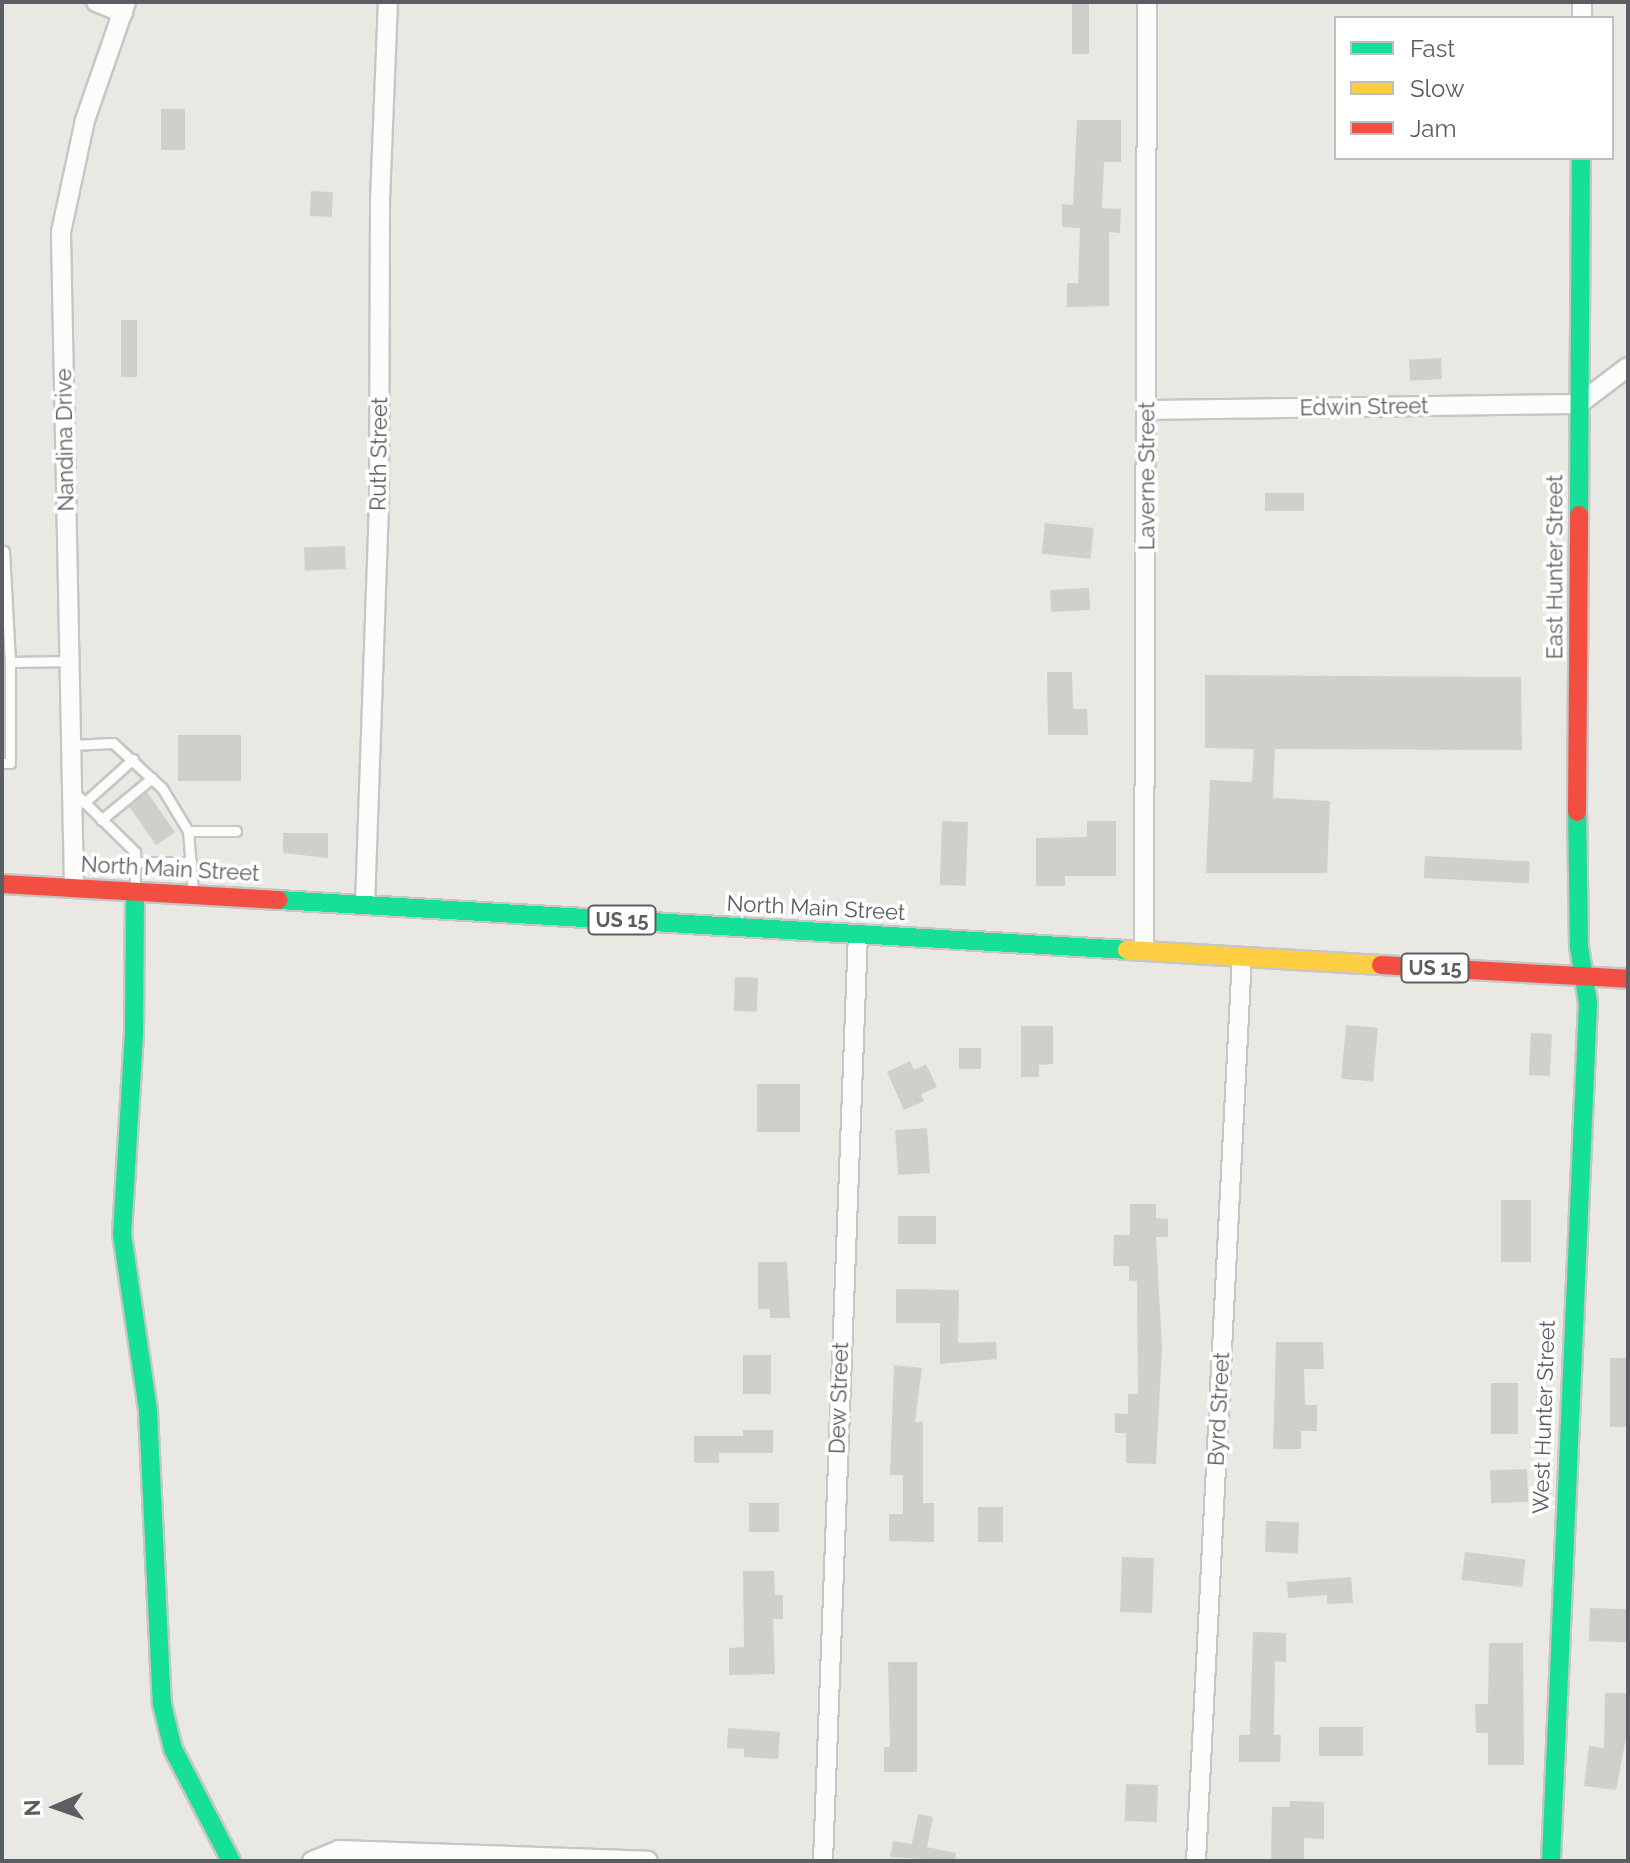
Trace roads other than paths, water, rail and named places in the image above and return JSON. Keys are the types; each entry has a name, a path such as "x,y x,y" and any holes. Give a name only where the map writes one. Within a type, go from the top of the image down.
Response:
{"street":[{"path":"96,2 124,7"},
{"name":"Ruth Street","path":"365,905 379,496 380,200 388,2"},
{"name":"Laverne Street","path":"1144,951 1147,2"},
{"name":"Nandina Drive","path":"74,888 79,797 71,745 61,232 85,120 124,7"},
{"name":"East Hunter Street","path":"1581,160 1577,810 1584,976"},
{"path":"1579,404 1628,367"},
{"name":"Edwin Street","path":"1148,410 1579,404"},
{"name":"North Main Street","path":"2,884 1628,979"},
{"path":"135,892 134,1033 122,1234 148,1411 162,1704 173,1749 231,1861"},
{"name":"Dew Street","path":"823,1861 858,934"},
{"name":"Byrd Street","path":"1196,1861 1242,957"},
{"name":"West Hunter Street","path":"1551,1861 1588,1003 1584,976"},
{"path":"312,1861 339,1850 648,1861"}],"lane":[{"path":"2,763 10,763 6,705 10,662 4,551"},
{"path":"10,662 70,661"},
{"path":"71,745 113,743 133,759 178,808 188,831 193,895"},
{"path":"133,759 79,797 135,852 135,892"},
{"path":"101,820 152,778"},
{"path":"188,831 236,831"},
{"path":"135,862 191,862"}]}
